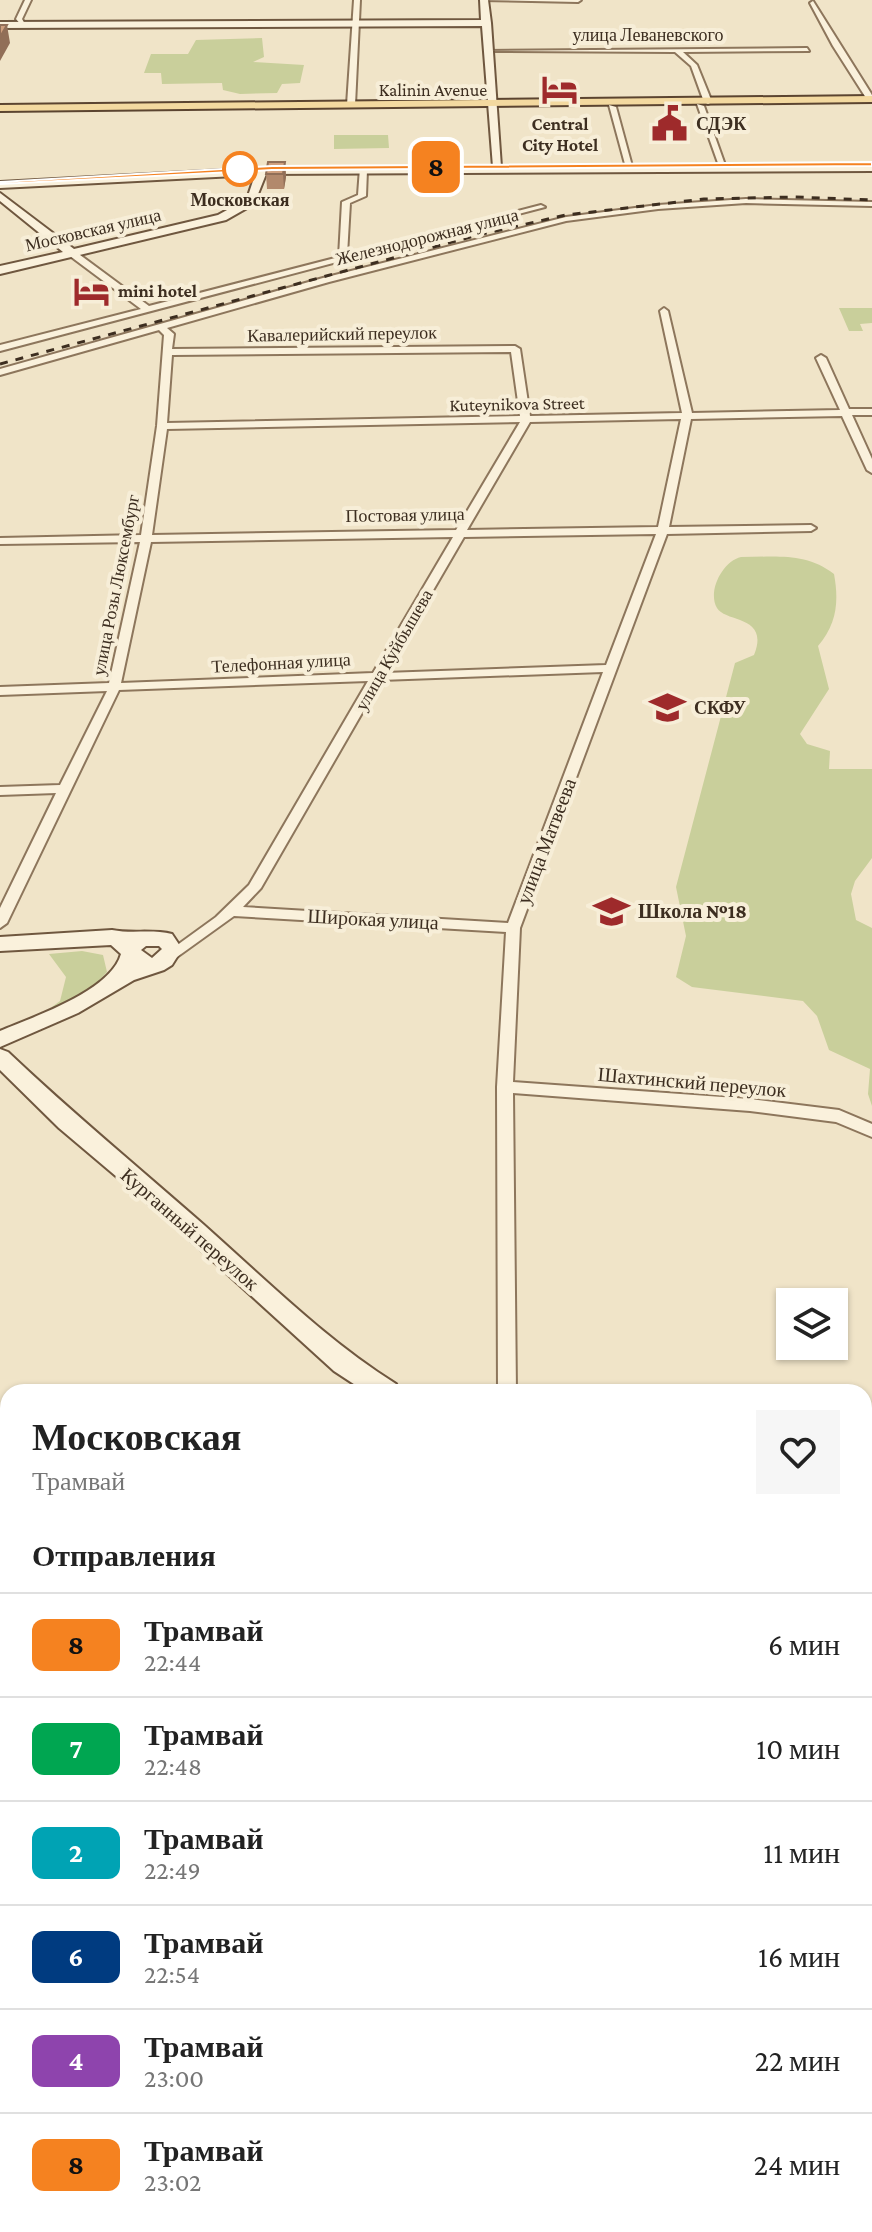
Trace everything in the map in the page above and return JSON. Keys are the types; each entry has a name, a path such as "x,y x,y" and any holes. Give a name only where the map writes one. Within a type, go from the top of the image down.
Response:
{"main road":[{"name":"Kalinin Avenue","path":"0,110 868,102"},
{"name":"Kalinin Avenue","path":"0,110 704,104"}],"street":[{"path":"22,24 19,19 28,0"},
{"path":"351,105 357,0"},
{"path":"497,165 484,0 578,0"},
{"path":"813,3 868,102"},
{"path":"0,25 487,23"},
{"name":"улица Леваневского","path":"490,51 807,50"},
{"path":"677,51 694,65 722,163"},
{"path":"612,107 629,164"},
{"path":"0,183 260,169 722,163 872,165"},
{"path":"260,169 872,165"},
{"name":"Московская улица","path":"0,270 211,221 244,209 255,199 260,169"},
{"path":"343,258 346,202 362,196 363,170"},
{"path":"0,196 147,309"},
{"name":"Железнодорожная улица","path":"0,372 326,280 566,219 658,207 746,201 872,204"},
{"name":"Железнодорожная улица","path":"0,348 541,207"},
{"name":"улица Матвеева","path":"507,1384 505,1087 513,928 663,530 688,410 664,311"},
{"name":"улица Розы Люксембург","path":"0,923 114,688 146,538 162,426 170,352 169,334 162,328"},
{"name":"Кавалерийский переулок","path":"170,352 515,349 526,420"},
{"path":"821,358 872,470"},
{"name":"Kuteynikova Street","path":"162,426 872,412"},
{"name":"улица Куйбышева","path":"0,1040 71,1008 106,987 161,961 233,911 261,878 526,420"},
{"name":"Постовая улица","path":"0,543 460,532 811,528"},
{"name":"Телефонная улица","path":"0,691 612,668"},
{"path":"0,791 66,789"},
{"name":"Широкая улица","path":"233,911 513,928"},
{"name":"улица Куйбышева","path":"106,987 121,974 135,944 154,937 209,928"},
{"path":"0,944 84,942 112,937 154,937 165,939 172,949 161,961 141,963 112,937"},
{"name":"Курганный переулок","path":"0,1057 67,1122 177,1215 343,1364 374,1384"},
{"name":"Шахтинский переулок","path":"505,1087 750,1105 839,1116 872,1131"}],"green space":[{"path":"262,38 264,57 253,62 304,65 300,83 282,84 277,93 240,94 223,90 222,83 162,84 161,73 144,73 151,54 188,54 196,40"},
{"path":"334,135 388,135 389,148 334,149"},
{"path":"839,308 872,308 872,323 860,324 863,331 849,331"},
{"path":"741,557 801,559 834,574 836,594 833,621 818,646 829,689 800,734 807,744 830,751 829,769 872,769 872,858 855,881 851,894 856,920 872,928 872,1106 868,1094 870,1069 829,1050 817,1016 803,1001 692,987 676,977 686,936 676,887 735,663 754,655 757,642 752,627 722,613 714,601 718,578 728,564"},
{"path":"82,951 103,955 107,972 90,990 56,1011 52,1007 60,1001 66,977 49,954"}],"building":[{"path":"0,25 7,25 0,37"},
{"path":"268,162 285,162 283,174 266,174"}],"tram line":[{"path":"0,182 272,168 872,164"},
{"name":"8","path":"0,182 272,168 872,164"}],"railway":[{"path":"0,364 482,234 566,215 704,199 794,197 872,200"}],"place":[{"name":"Central City Hotel","path":"560,90"},
{"name":"СДЭК","path":"670,124"},
{"name":"Московская","path":"240,169"},
{"name":"mini hotel","path":"92,291"},
{"name":"СКФУ","path":"668,708"},
{"name":"Школа №18","path":"612,911"}]}
